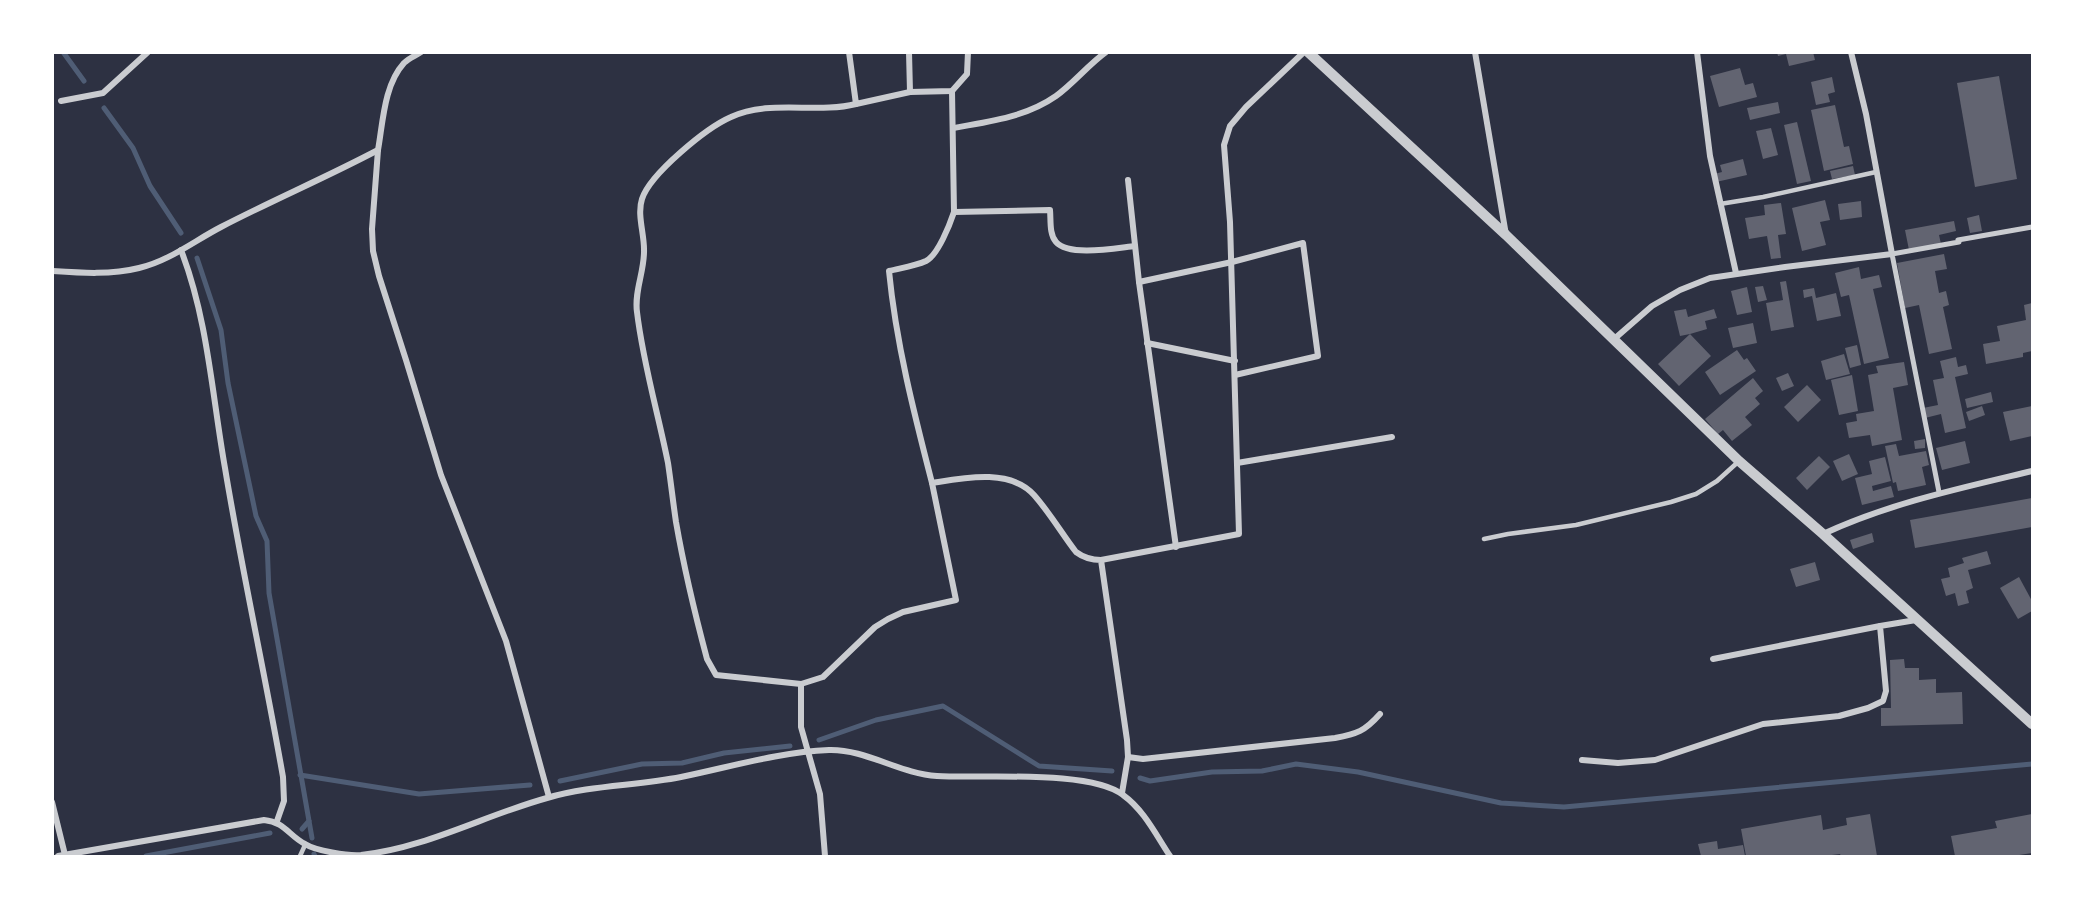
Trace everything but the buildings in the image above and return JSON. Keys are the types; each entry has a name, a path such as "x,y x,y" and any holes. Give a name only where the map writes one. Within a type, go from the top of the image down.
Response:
{"street":[{"path":"61,101 103,93 148,52"},
{"path":"421,52 406,61 395,75 388,94 378,150 372,229 373,251 441,476 506,641 549,797"},
{"path":"849,52 856,104"},
{"path":"909,52 910,92"},
{"path":"952,91 910,92 842,108 747,111 729,118 703,135 656,175 647,186 640,202 644,249 636,309 669,473 681,546 707,659 716,675 801,684 824,677 875,627 888,619 903,612 956,600 932,483 904,366 889,271 927,260 935,254 954,212 952,91 967,74 968,52"},
{"path":"953,128 1009,117 1034,109 1056,96 1106,52"},
{"path":"932,483 991,476 1021,485 1033,494 1076,552 1092,560 1176,547 1239,534 1232,262 1224,145 1230,126 1246,107 1306,52 1506,235 1739,462 2032,724"},
{"path":"1475,52 1506,235"},
{"path":"1697,52 1710,156 1736,273"},
{"path":"1851,52 1866,114 1939,492"},
{"path":"52,271 76,274 109,273 140,268 165,259 224,226 326,178 378,150"},
{"path":"1128,180 1139,282 1176,547"},
{"path":"954,212 1050,210 1052,233 1055,241 1062,247 1085,250 1135,246"},
{"path":"1613,340 1652,306 1680,290 1710,278 1892,254 2032,227"},
{"path":"1139,282 1232,262 1304,243 1318,356 1235,375"},
{"path":"181,250 201,311 226,479 283,777 284,801 277,821"},
{"path":"1147,342 1235,361"},
{"path":"1237,463 1392,437"},
{"path":"1822,534 1891,506 1939,492 2032,471"},
{"path":"1101,560 1128,757 1122,793"},
{"path":"1713,659 1916,620"},
{"path":"1582,760 1618,763 1655,760 1763,724 1839,716 1868,708 1883,700 1886,691 1880,627"},
{"path":"801,684 801,727 820,794 825,856"},
{"path":"1128,757 1143,759 1335,738 1357,734 1369,726 1380,714"},
{"path":"52,802 61,856 264,820 277,821 305,845 338,854 360,855 418,842 549,797 830,750 844,752 915,774 938,777 1055,778 1106,786 1122,793 1136,806 1170,856"}],"lane":[{"path":"1720,204 1876,172"},
{"path":"1484,539 1518,532 1576,525 1671,502 1696,494 1717,481 1739,462"},
{"path":"300,856 305,845"}],"waterway":[{"path":"63,52 84,81"},
{"path":"104,108 133,148 150,186 181,233"},
{"path":"197,258 221,330 228,383 256,516 267,541 269,593 312,838"},
{"path":"819,740 876,720 943,706 1039,766 1112,771"},
{"path":"560,781 642,764 682,763 724,753 790,746"},
{"path":"1140,778 1150,781 1212,772 1262,771 1296,764 1358,772 1501,803 1564,807 2032,764"},
{"path":"300,775 419,794 530,785"},
{"path":"302,829 309,821"},
{"path":"146,856 270,833"}]}
